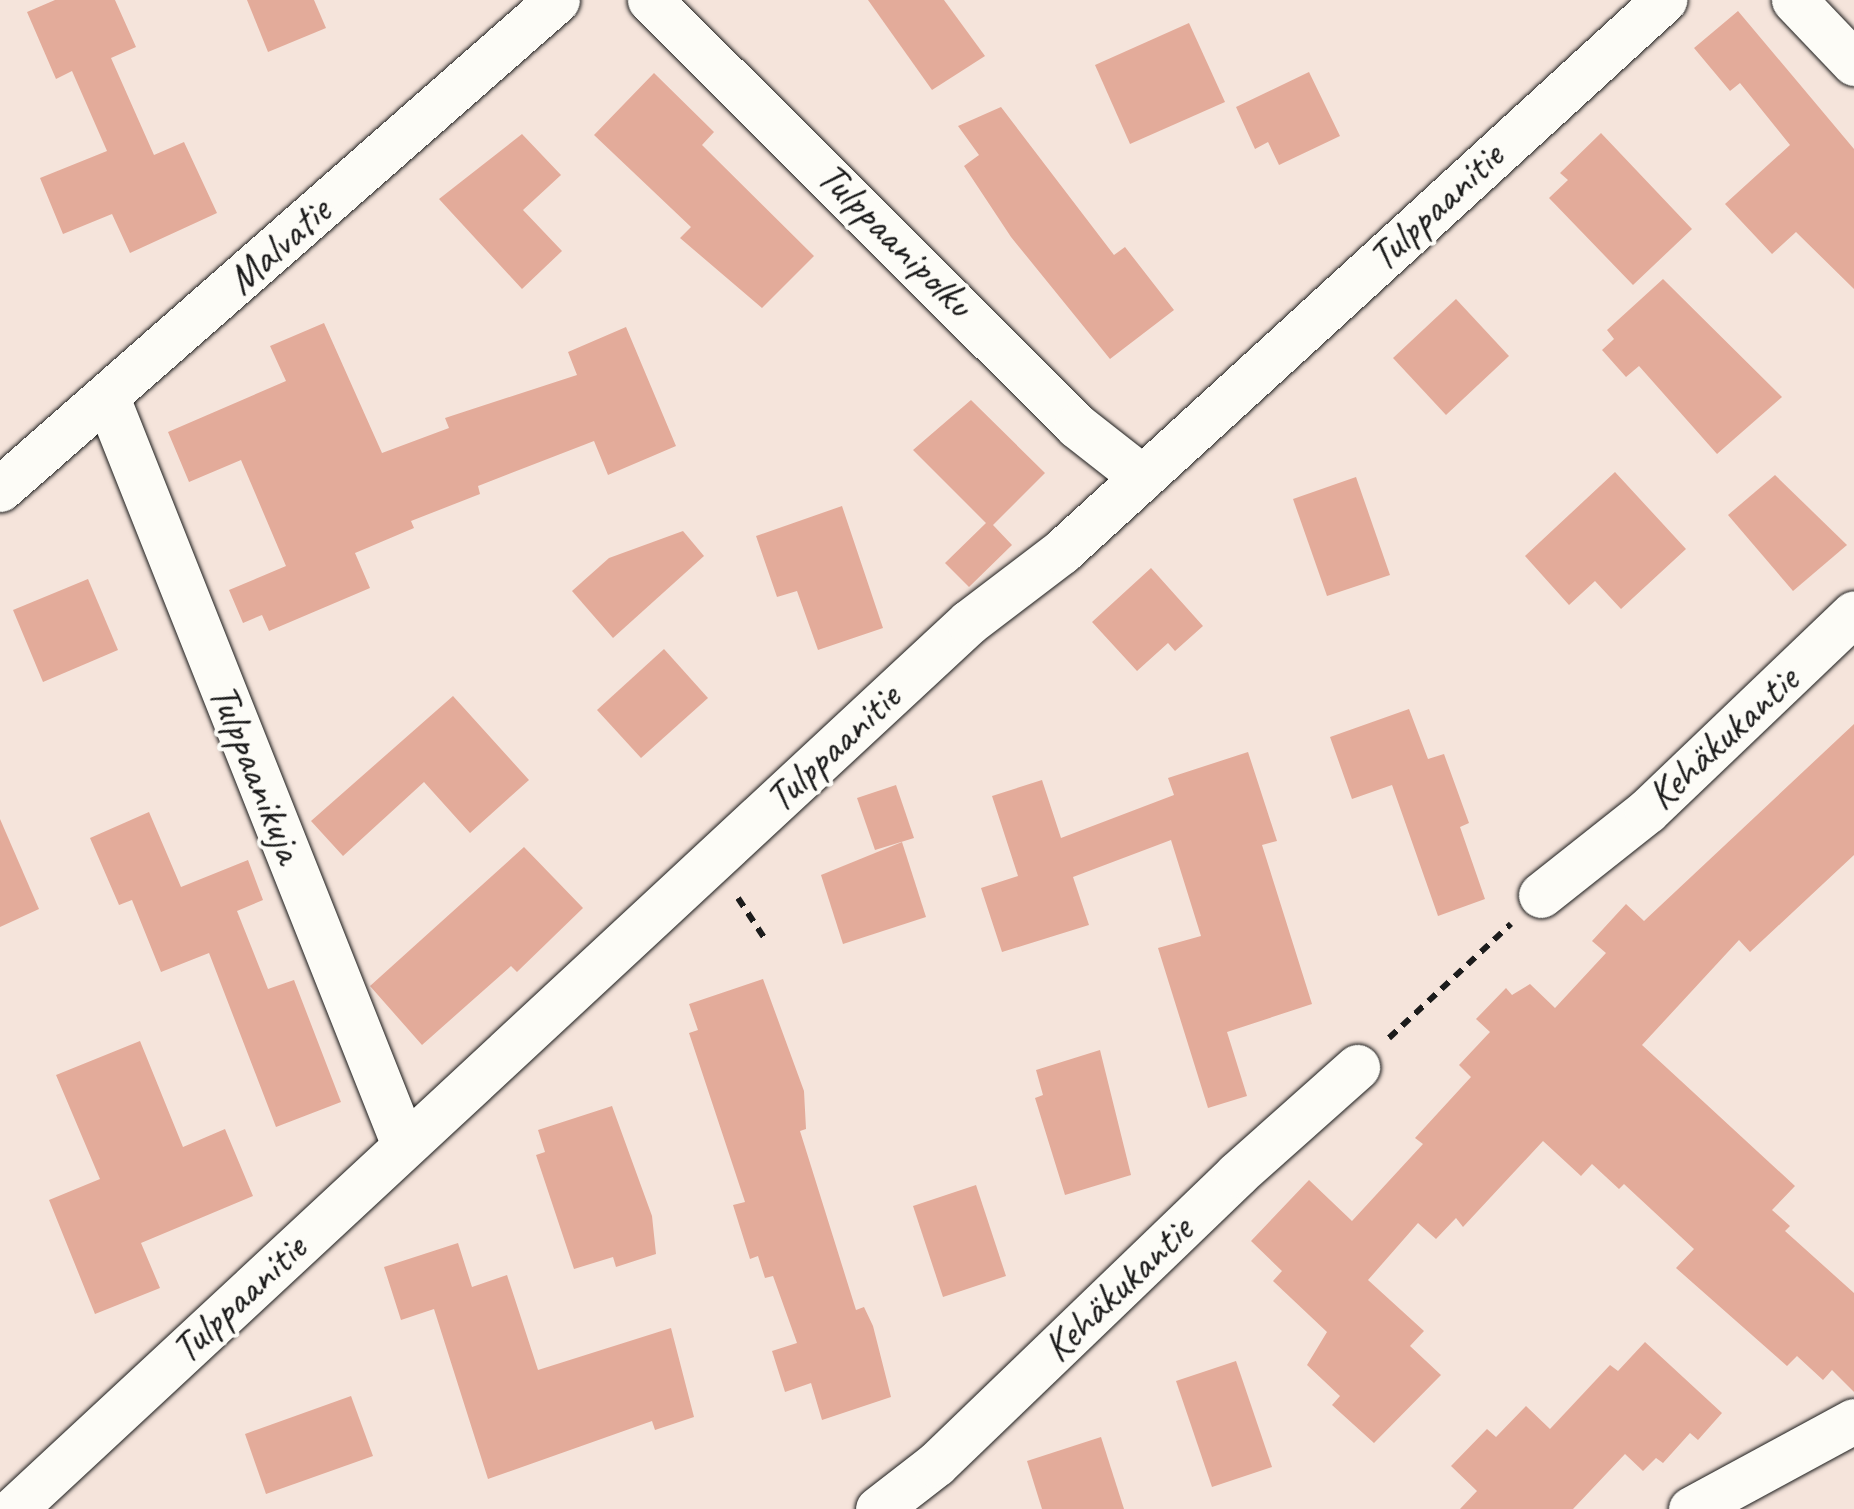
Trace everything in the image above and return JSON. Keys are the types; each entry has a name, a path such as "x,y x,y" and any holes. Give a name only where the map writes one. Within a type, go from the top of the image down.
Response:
{"street":[{"name":"Malvatie","path":"0,490 108,400 558,0"},
{"name":"Tulppaanipolku","path":"650,0 1077,426 1142,477"},
{"name":"Tulppaanitie","path":"14,1509 969,622 1061,552 1664,0"},
{"path":"1794,0 1854,63"},
{"name":"Tulppaanikuja","path":"108,400 404,1145"},
{"name":"Kehäkukantie","path":"1541,896 1647,811 1854,613"},
{"name":"Kehäkukantie","path":"878,1509 936,1464 1237,1174 1358,1067"},
{"path":"1691,1509 1854,1421"}],"path":[{"path":"1358,1067 1541,896"}],"building":[{"path":"55,0 115,0 136,47 111,58 154,155 184,142 217,213 130,253 112,214 63,234 40,178 107,151 72,71 56,79 27,12"},
{"path":"247,0 314,0 326,28 268,52"},
{"path":"868,0 944,0 985,56 932,90"},
{"path":"1738,11 1854,149 1854,289 1796,232 1772,254 1725,204 1790,145 1740,83 1730,91 1694,48"},
{"path":"1189,23 1225,102 1130,144 1095,65"},
{"path":"1309,72 1340,136 1279,165 1268,142 1255,149 1236,107"},
{"path":"654,73 714,132 702,145 814,256 762,308 680,238 691,227 594,135"},
{"path":"1001,107 1114,255 1125,247 1174,310 1110,359 1011,237 964,166 979,155 958,126"},
{"path":"1601,133 1692,229 1633,285 1549,198 1568,180 1560,173"},
{"path":"522,134 561,175 523,210 562,251 522,289 439,199"},
{"path":"1663,279 1782,397 1717,454 1639,366 1626,377 1602,350 1614,339 1607,330"},
{"path":"1456,299 1509,356 1446,415 1393,358"},
{"path":"324,323 382,453 449,428 445,418 577,375 568,352 626,327 676,446 608,475 594,441 478,486 480,494 411,521 414,528 355,553 370,588 269,631 262,615 243,623 229,590 286,566 241,460 189,482 168,432 286,381 270,346"},
{"path":"971,400 1045,473 993,525 1012,545 969,587 945,563 986,523 913,450"},
{"path":"1615,472 1686,549 1621,609 1595,581 1569,605 1525,556"},
{"path":"1775,475 1847,545 1793,591 1728,515"},
{"path":"1356,477 1390,575 1327,596 1293,499"},
{"path":"842,506 883,628 818,650 797,591 777,597 756,536"},
{"path":"683,531 704,556 613,638 572,591 609,558"},
{"path":"1151,568 1203,626 1175,651 1168,643 1137,671 1092,622"},
{"path":"88,579 118,650 43,682 13,610"},
{"path":"664,649 708,698 641,758 597,710"},
{"path":"453,696 529,780 470,833 424,782 343,856 311,821"},
{"path":"1409,709 1428,759 1444,754 1469,823 1460,827 1485,899 1438,916 1392,785 1352,799 1330,737"},
{"path":"1854,724 1854,855 1750,952 1739,940 1642,1045 1795,1186 1772,1210 1790,1226 1785,1231 1854,1293 1854,1392 1832,1370 1823,1380 1797,1356 1787,1366 1676,1268 1694,1249 1624,1184 1619,1189 1592,1164 1581,1176 1543,1141 1463,1227 1456,1218 1436,1239 1418,1223 1368,1280 1424,1331 1410,1346 1441,1375 1374,1443 1332,1405 1340,1396 1307,1365 1327,1332 1273,1281 1282,1271 1251,1241 1309,1180 1352,1221 1423,1144 1415,1138 1471,1077 1459,1065 1490,1032 1476,1019 1506,988 1512,995 1530,984 1555,1008 1606,953 1592,941 1626,904 1644,921"},
{"path":"1248,752 1277,841 1262,845 1312,1004 1227,1032 1247,1096 1208,1108 1158,948 1201,936 1171,840 1073,877 1089,925 1002,952 981,888 1018,876 992,796 1042,780 1061,838 1174,795 1168,778"},
{"path":"896,785 914,838 875,850 857,798"},
{"path":"149,812 181,887 248,860 263,900 237,911 268,989 294,980 341,1102 276,1127 209,953 161,972 132,900 119,905 90,838"},
{"path":"0,819 39,909 0,927"},
{"path":"902,842 926,917 843,944 821,875"},
{"path":"524,847 583,908 517,972 511,966 422,1045 370,986"},
{"path":"763,979 804,1091 806,1129 800,1131 856,1310 864,1307 873,1326 891,1397 822,1420 811,1383 785,1392 772,1351 797,1343 773,1276 765,1278 758,1256 750,1259 733,1205 745,1202 689,1033 698,1030 689,1004"},
{"path":"140,1041 183,1147 225,1129 253,1196 141,1243 160,1288 95,1314 49,1200 100,1179 56,1075"},
{"path":"1100,1050 1131,1175 1065,1195 1035,1098 1043,1095 1036,1070"},
{"path":"612,1106 652,1216 656,1254 616,1267 613,1257 574,1269 536,1155 545,1152 538,1130"},
{"path":"976,1185 1006,1276 943,1297 913,1206"},
{"path":"458,1243 472,1287 507,1275 538,1370 671,1328 694,1417 655,1430 652,1421 488,1479 434,1309 401,1320 384,1267"},
{"path":"1645,1342 1722,1413 1698,1440 1690,1433 1663,1463 1656,1458 1643,1471 1625,1454 1573,1509 1460,1509 1477,1491 1451,1466 1487,1429 1496,1437 1526,1406 1550,1429 1610,1365 1618,1371"},
{"path":"1236,1361 1272,1467 1212,1487 1176,1381"},
{"path":"351,1396 373,1456 266,1494 245,1434"},
{"path":"1101,1437 1124,1509 1042,1509 1027,1461"}]}
